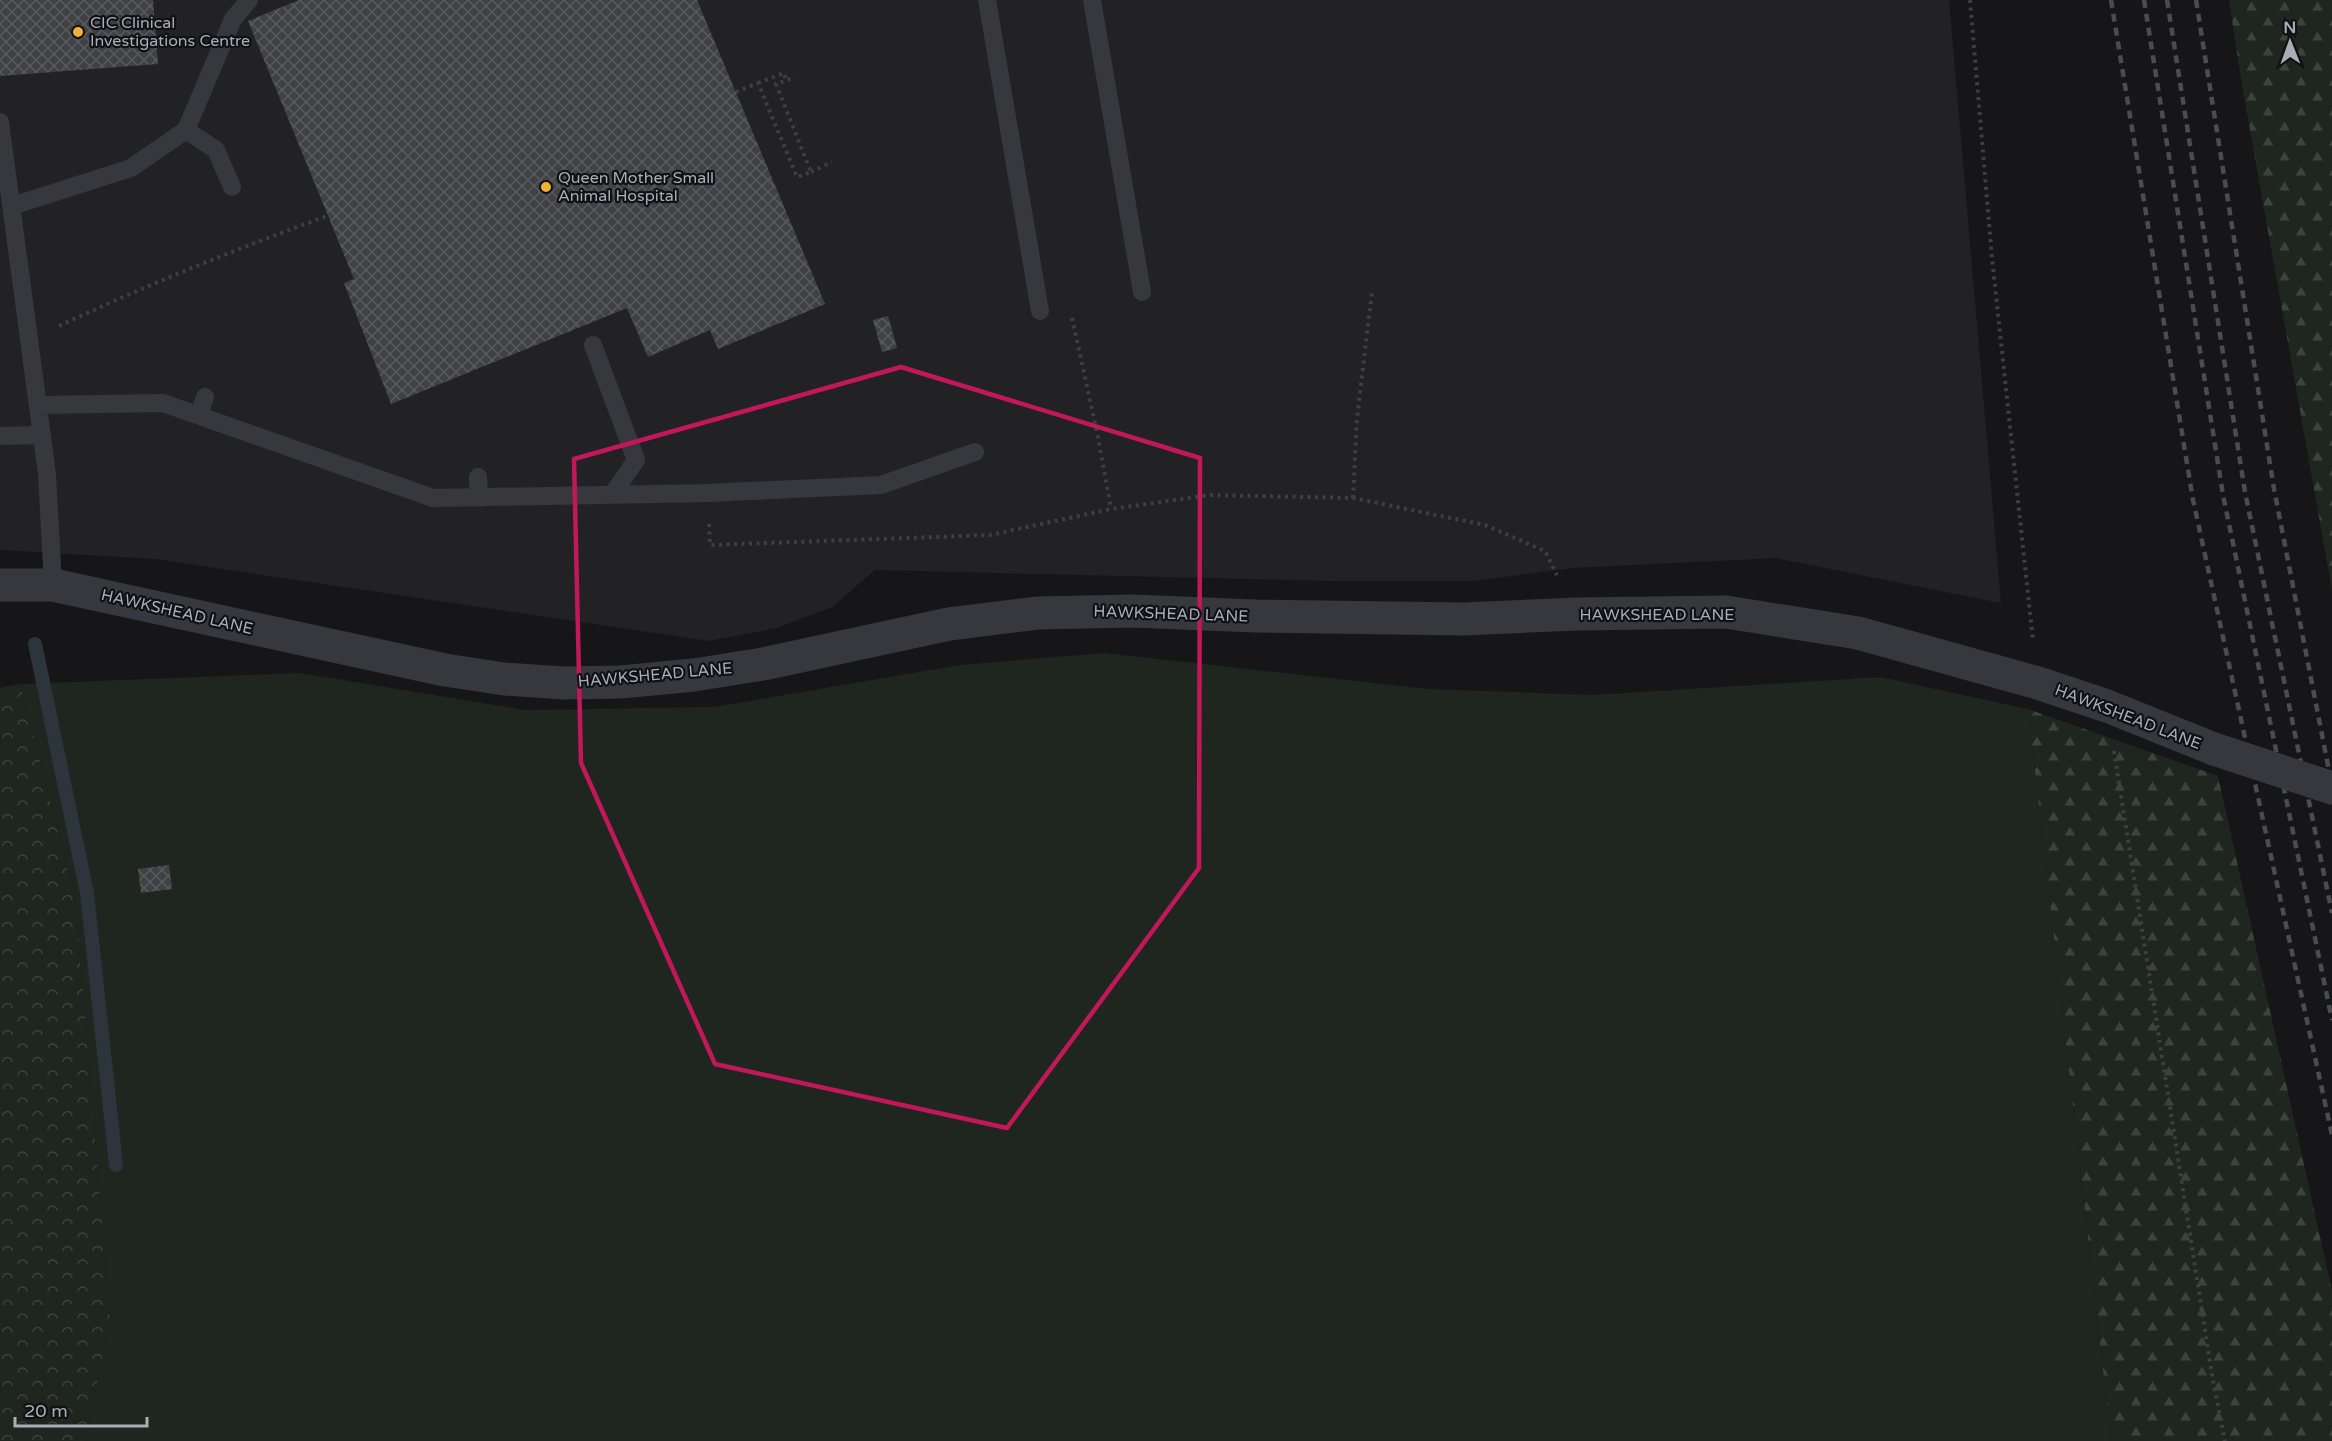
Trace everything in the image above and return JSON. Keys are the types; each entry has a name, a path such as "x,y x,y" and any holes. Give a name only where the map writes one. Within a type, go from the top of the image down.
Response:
{"street":[{"name":"HAWKSHEAD LANE","path":"0,585 52,585 445,670 504,679 564,683 621,682 694,675 763,664 949,624 1038,613 1133,610 1255,616 1464,619 1577,614 1726,612 1858,633 2038,683 2107,706 2214,749 2332,788"}],"lane":[{"path":"12,206 131,168 186,130 232,19 249,0"},
{"path":"987,0 1040,311"},
{"path":"1092,0 1142,292"},
{"path":"0,122 47,474 52,585"},
{"path":"186,130 216,150 232,187"},
{"path":"592,345 636,460 612,495"},
{"path":"199,416 205,397"},
{"path":"38,405 163,403 199,416 282,436 433,498 707,493 881,485 975,452"},
{"path":"0,436 42,435"},
{"path":"478,477 479,498"}],"path":[{"path":"1970,0 1992,258 2038,683"},
{"path":"736,92 784,73 786,80"},
{"path":"795,77 776,84 811,171"},
{"path":"758,83 797,177 832,162"},
{"path":"30,339 123,296 327,216"},
{"path":"1353,498 1357,418 1372,292"},
{"path":"1072,316 1111,508"},
{"path":"707,493 710,546 990,536 1111,508 1210,495 1353,498 1485,525 1545,551 1577,614"},
{"path":"2107,706 2213,1381 2225,1441"}],"highlighted area":[{"path":"901,367 1200,458 1199,868 1007,1128 715,1064 581,763 574,459"}],"shaded area":[{"path":"0,0 1949,0 2001,603 1776,558 1572,568 1474,581 1331,581 875,570 832,607 777,628 709,641 155,559 0,550"}],"green space":[{"path":"2229,0 2332,0 2332,590 2242,85"},
{"path":"1104,653 1428,689 1592,695 1880,677 2028,709 2111,1441 86,1441 110,1318 75,897 20,684 300,673 526,710 714,707 960,665"},
{"path":"20,684 75,897 110,1318 86,1441 0,1441 0,688"},
{"path":"2028,709 2218,776 2332,1291 2332,1441 2111,1441"}],"building":[{"name":"CIC Clinical Investigations Centre","path":"0,0 153,0 158,64 0,76"},
{"name":"Queen Mother Small Animal Hospital","path":"299,0 697,0 825,304 718,349 710,330 648,357 627,308 391,404 344,283 354,279 248,21"},
{"path":"888,316 897,348 882,352 873,320"},
{"path":"169,865 172,889 141,893 138,869"}],"waterway":[{"path":"35,644 87,893 116,1165"}],"railway":[{"path":"2111,0 2193,500 2332,1135"},
{"path":"2144,0 2223,495 2332,1020"},
{"path":"2167,0 2245,492 2332,913"},
{"path":"2196,0 2274,489 2332,786"}],"place":[{"name":"CIC Clinical Investigations Centre","path":"78,32"},
{"name":"Queen Mother Small Animal Hospital","path":"546,187"}]}
